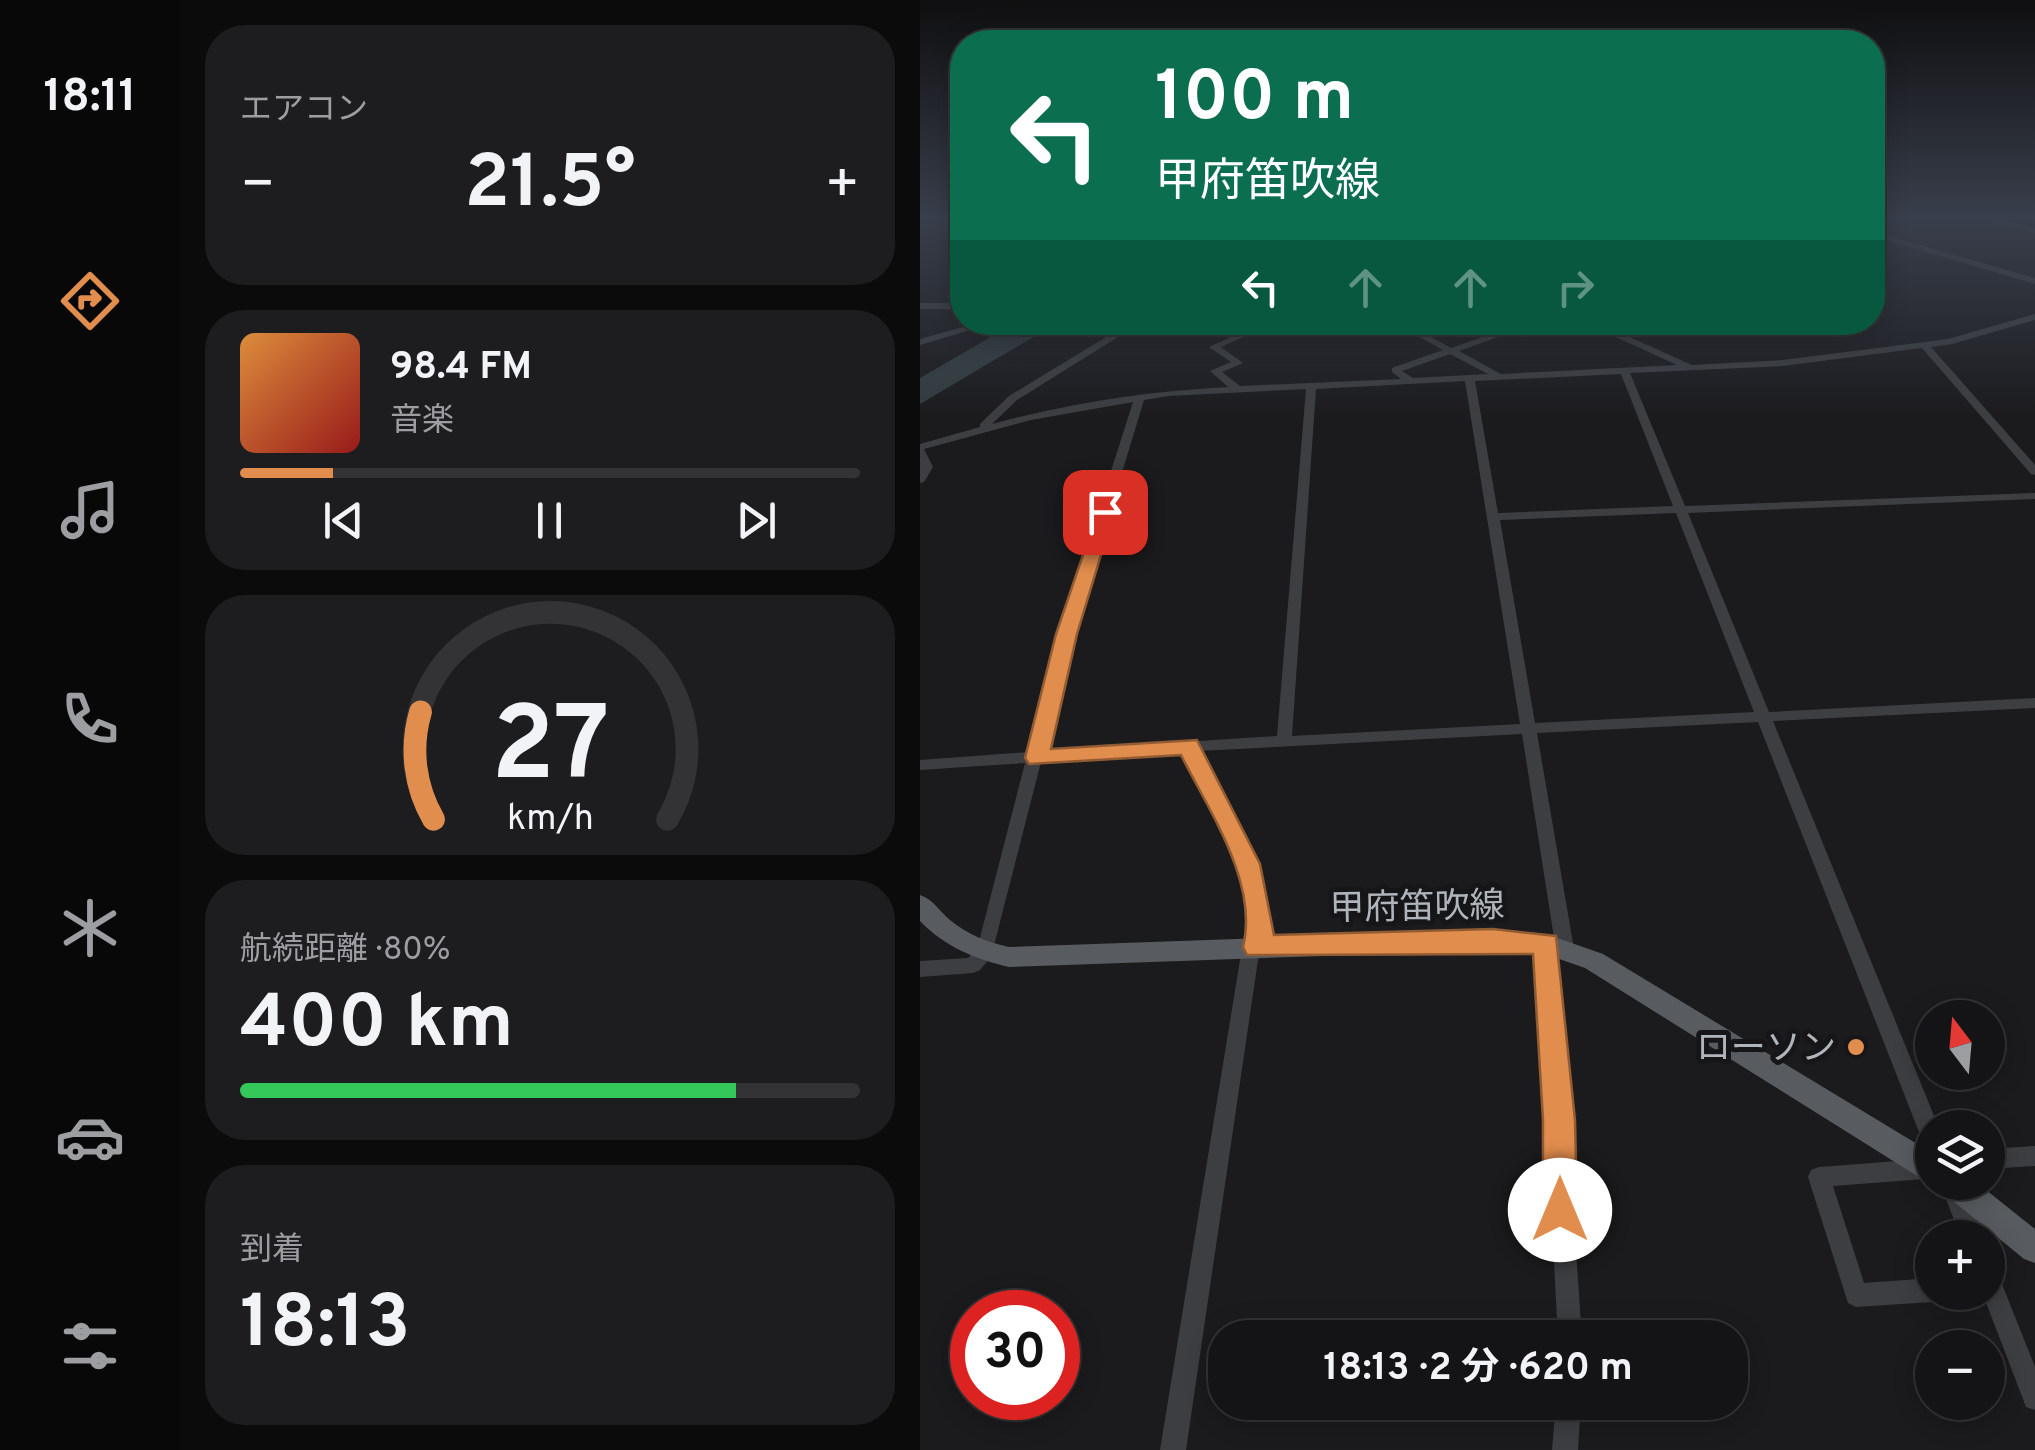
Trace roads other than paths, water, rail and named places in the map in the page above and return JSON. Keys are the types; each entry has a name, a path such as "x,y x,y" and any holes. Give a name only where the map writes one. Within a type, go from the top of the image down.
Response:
{"main road":[{"name":"甲府笛吹線","path":"920,904 946,932 984,952 1009,958 1493,940 1555,946 1638,987 1915,1159"},
{"name":"甲府笛吹線","path":"1973,1200 2035,1248"}],"street":[{"path":"920,306 950,306"},
{"path":"920,480 927,467 920,449 980,429 1140,396 1783,364 1967,338 2035,316"},
{"path":"920,342 950,334"},
{"path":"980,429 1013,398 1117,335"},
{"path":"1238,390 1214,371 1238,362 1214,346 1241,335"},
{"path":"1420,335 1502,378"},
{"path":"1412,382 1395,370 1499,335"},
{"path":"1616,335 1693,369"},
{"path":"1925,346 2035,472"},
{"path":"1625,372 1921,1110"},
{"path":"1470,380 1530,730 1555,946 1569,1320"},
{"path":"1284,741 1311,388"},
{"path":"920,969 973,965 984,952 1066,634 1140,396"},
{"path":"1494,517 2035,496"},
{"path":"920,765 1189,746 2035,702"},
{"path":"1173,1450 1249,960 1262,927 1248,864 1189,746"},
{"path":"2005,1159 2035,1156"},
{"path":"1915,1176 1819,1177 1856,1295 1915,1291"},
{"path":"2000,1310 2035,1398"},
{"path":"1565,1450 1568,1420"}],"place":[{"name":"ローソン","path":"1856,1047"}]}
